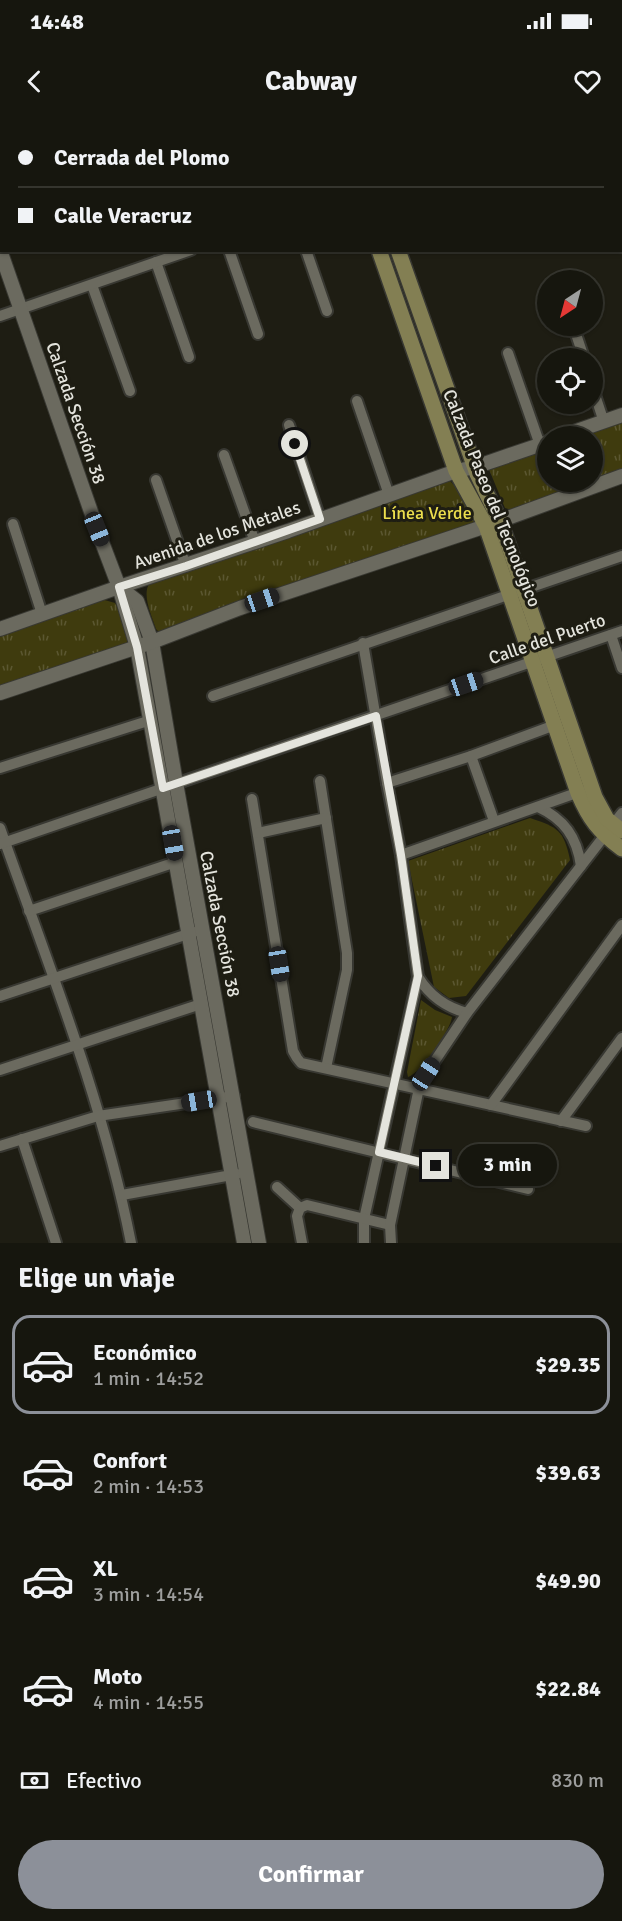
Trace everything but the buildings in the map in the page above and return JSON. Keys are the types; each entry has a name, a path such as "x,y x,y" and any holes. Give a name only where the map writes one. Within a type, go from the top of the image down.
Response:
{"main road":[{"name":"Calzada Paseo del Tecnológico","path":"380,252 456,471 493,524"},
{"name":"Calzada Paseo del Tecnológico","path":"399,252 475,467 584,791"},
{"path":"407,332 425,326"},
{"name":"Calzada Paseo del Tecnológico","path":"539,659 555,725 584,791 616,826 622,849"}],"street":[{"name":"Calzada Sección 38","path":"1,252 119,587 137,647 151,720 169,785 203,930 259,1243"},
{"path":"0,316 184,252"},
{"path":"230,252 258,334"},
{"path":"307,252 327,311"},
{"path":"156,262 189,357"},
{"path":"92,285 130,391"},
{"path":"508,353 537,426"},
{"path":"357,401 389,495"},
{"path":"601,414 604,422"},
{"path":"592,426 622,415"},
{"path":"289,425 320,519"},
{"name":"Avenida de los Metales","path":"0,628 186,566 456,471 475,467 537,445"},
{"path":"224,455 255,542"},
{"path":"0,693 152,642 240,608 493,524 622,476"},
{"path":"156,480 186,566"},
{"path":"14,524 42,614"},
{"path":"213,696 622,556"},
{"name":"Calzada Sección 38","path":"119,587 130,593 137,601 152,642 176,862 244,1243"},
{"path":"617,633 622,668"},
{"name":"Calle del Puerto","path":"3,843 617,633"},
{"path":"363,644 401,855 418,976 364,1219 364,1243"},
{"path":"0,768 151,720"},
{"path":"387,783 471,756 555,725"},
{"path":"471,756 494,821"},
{"path":"320,782 347,953 347,970 326,1068"},
{"path":"401,855 584,791"},
{"path":"252,800 293,1051 302,1063 586,1126"},
{"path":"538,807 560,820 568,830 577,847 580,866"},
{"path":"258,833 326,818"},
{"path":"391,1243 390,1226 404,1158 419,1088 426,1074 467,1013 580,866 616,826"},
{"path":"0,828 3,843 76,1044 122,1195 131,1243"},
{"path":"29,911 176,862"},
{"path":"491,1105 621,929"},
{"path":"0,996 203,930"},
{"path":"418,976 439,1000 447,1006 467,1013"},
{"path":"0,1070 201,1004"},
{"path":"561,1120 622,1038"},
{"path":"0,1146 98,1116 234,1096"},
{"path":"253,1122 528,1189"},
{"path":"22,1139 56,1243"},
{"path":"122,1195 246,1173"},
{"path":"277,1187 300,1208"},
{"path":"302,1243 297,1216 300,1208 307,1204 390,1226"}],"green space":[{"name":"Línea Verde","path":"622,421 622,472 603,479 603,427"},
{"name":"Línea Verde","path":"537,450 537,492 564,492 512,510 505,508 488,467"},
{"name":"Línea Verde","path":"448,479 457,488 478,523 159,632 156,629 147,600 149,584"},
{"path":"101,599 115,603 133,645 0,690 0,634"},
{"path":"530,818 547,824 562,836 570,860 466,996 449,998 434,987 408,861"},
{"path":"421,1000 435,1010 452,1017 434,1050 420,1068 408,1077 407,1072"}],"route":[{"path":"295,444 320,519 119,587 137,647 163,788 376,716 401,855 418,976 379,1152 436,1166"}]}
